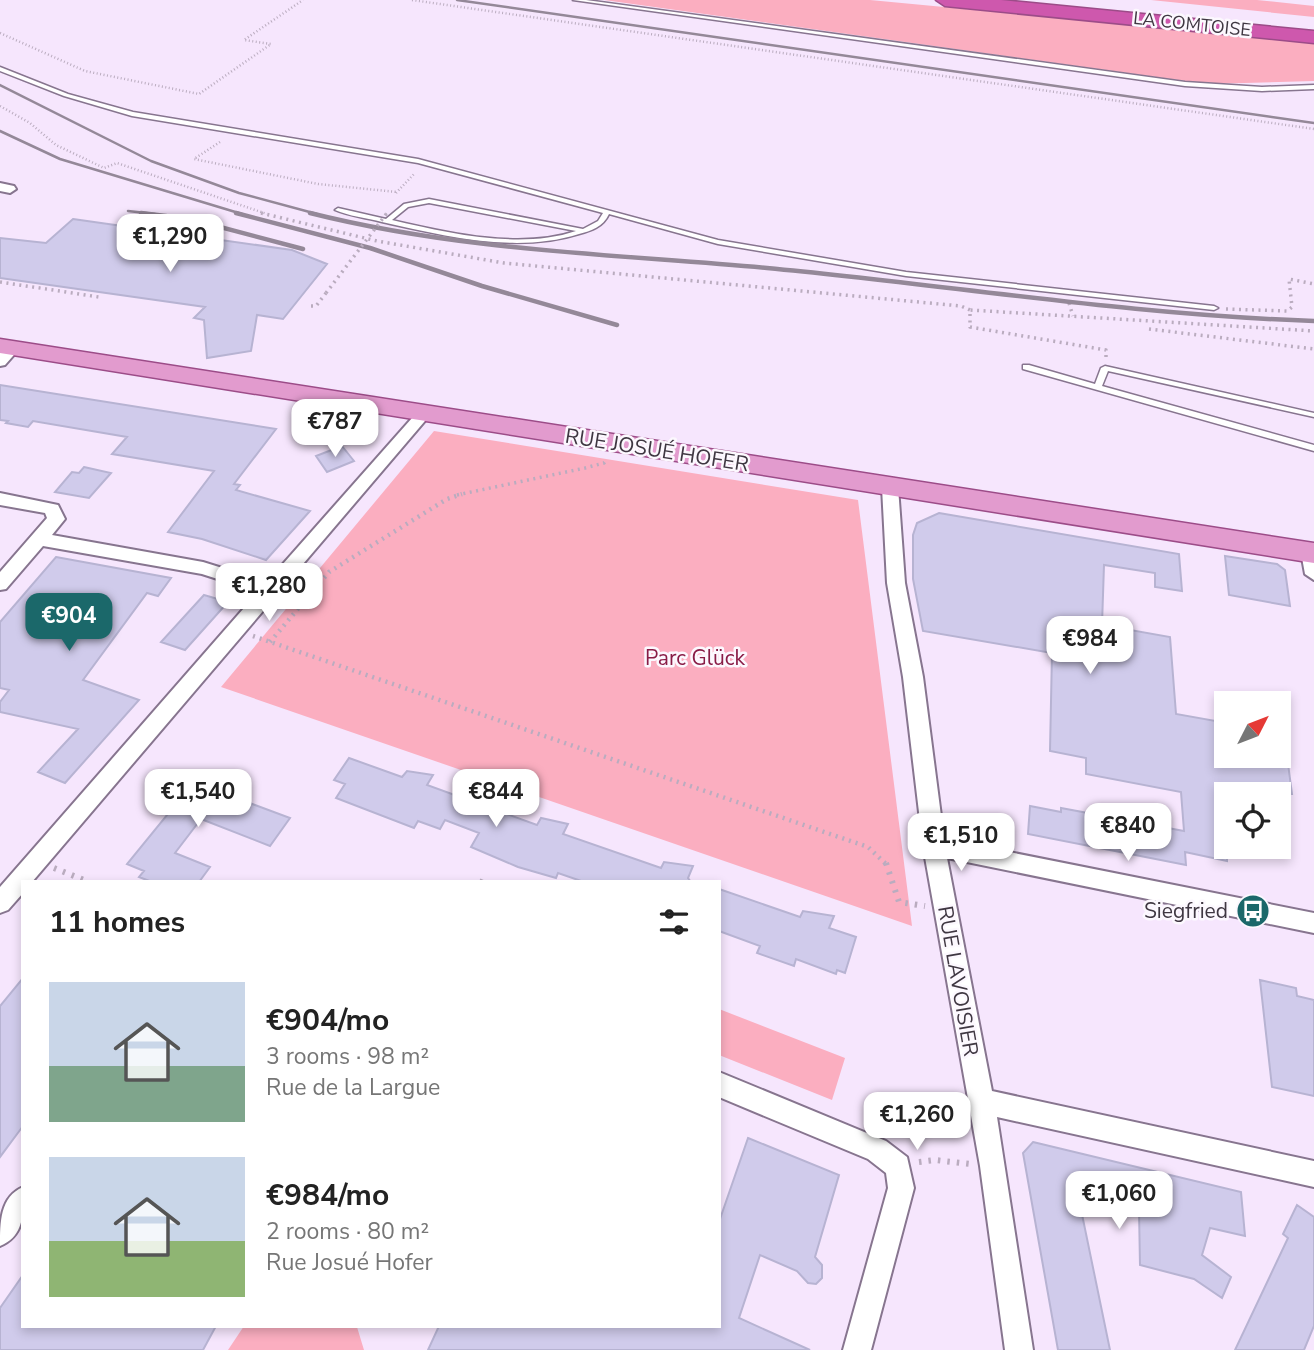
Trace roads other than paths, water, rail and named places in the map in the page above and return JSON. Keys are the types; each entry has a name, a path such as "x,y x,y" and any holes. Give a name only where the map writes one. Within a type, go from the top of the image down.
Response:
{"highway":[{"name":"LA COMTOISE","path":"944,0 1314,37"},
{"name":"LA COMTOISE","path":"1081,0 1314,24"}],"main road":[{"name":"RUE JOSUÉ HOFER","path":"4,352 425,412 890,487 1313,560"}],"street":[{"path":"4,891 37,861 425,412"},
{"name":"RUE LAVOISIER","path":"890,487 896,583 913,677 934,846 993,1166 1018,1350"},
{"path":"0,499 52,509 56,519 0,584"},
{"path":"39,539 203,568 271,590"},
{"path":"934,846 1314,923"},
{"path":"721,1085 877,1150 898,1166 901,1188 857,1350"},
{"path":"980,1101 1314,1174"},
{"path":"0,1232 21,1203"}],"lane":[{"path":"575,0 1185,84 1262,89 1314,87"},
{"path":"0,69 66,95 115,110 427,163 718,242 856,267 1214,308"},
{"path":"389,220 406,205 429,201 585,231"},
{"path":"338,210 520,242 558,240 585,231 600,223 606,212"},
{"path":"1026,367 1314,448"},
{"path":"1098,387 1105,368 1314,415"}],"railway":[{"path":"457,0 1314,123"},
{"path":"0,85 151,161 239,193 317,214"},
{"path":"0,131 60,159 242,214"},
{"path":"128,211 155,214"},
{"path":"141,213 190,219 303,249"},
{"path":"236,213 370,248 482,286 617,325"},
{"path":"310,213 423,236 480,243 767,268 1176,313 1314,321"}],"place":[{"name":"Siegfried","path":"1253,911"}],"park label":[{"name":"Parc Glück","path":"695,658"}]}
